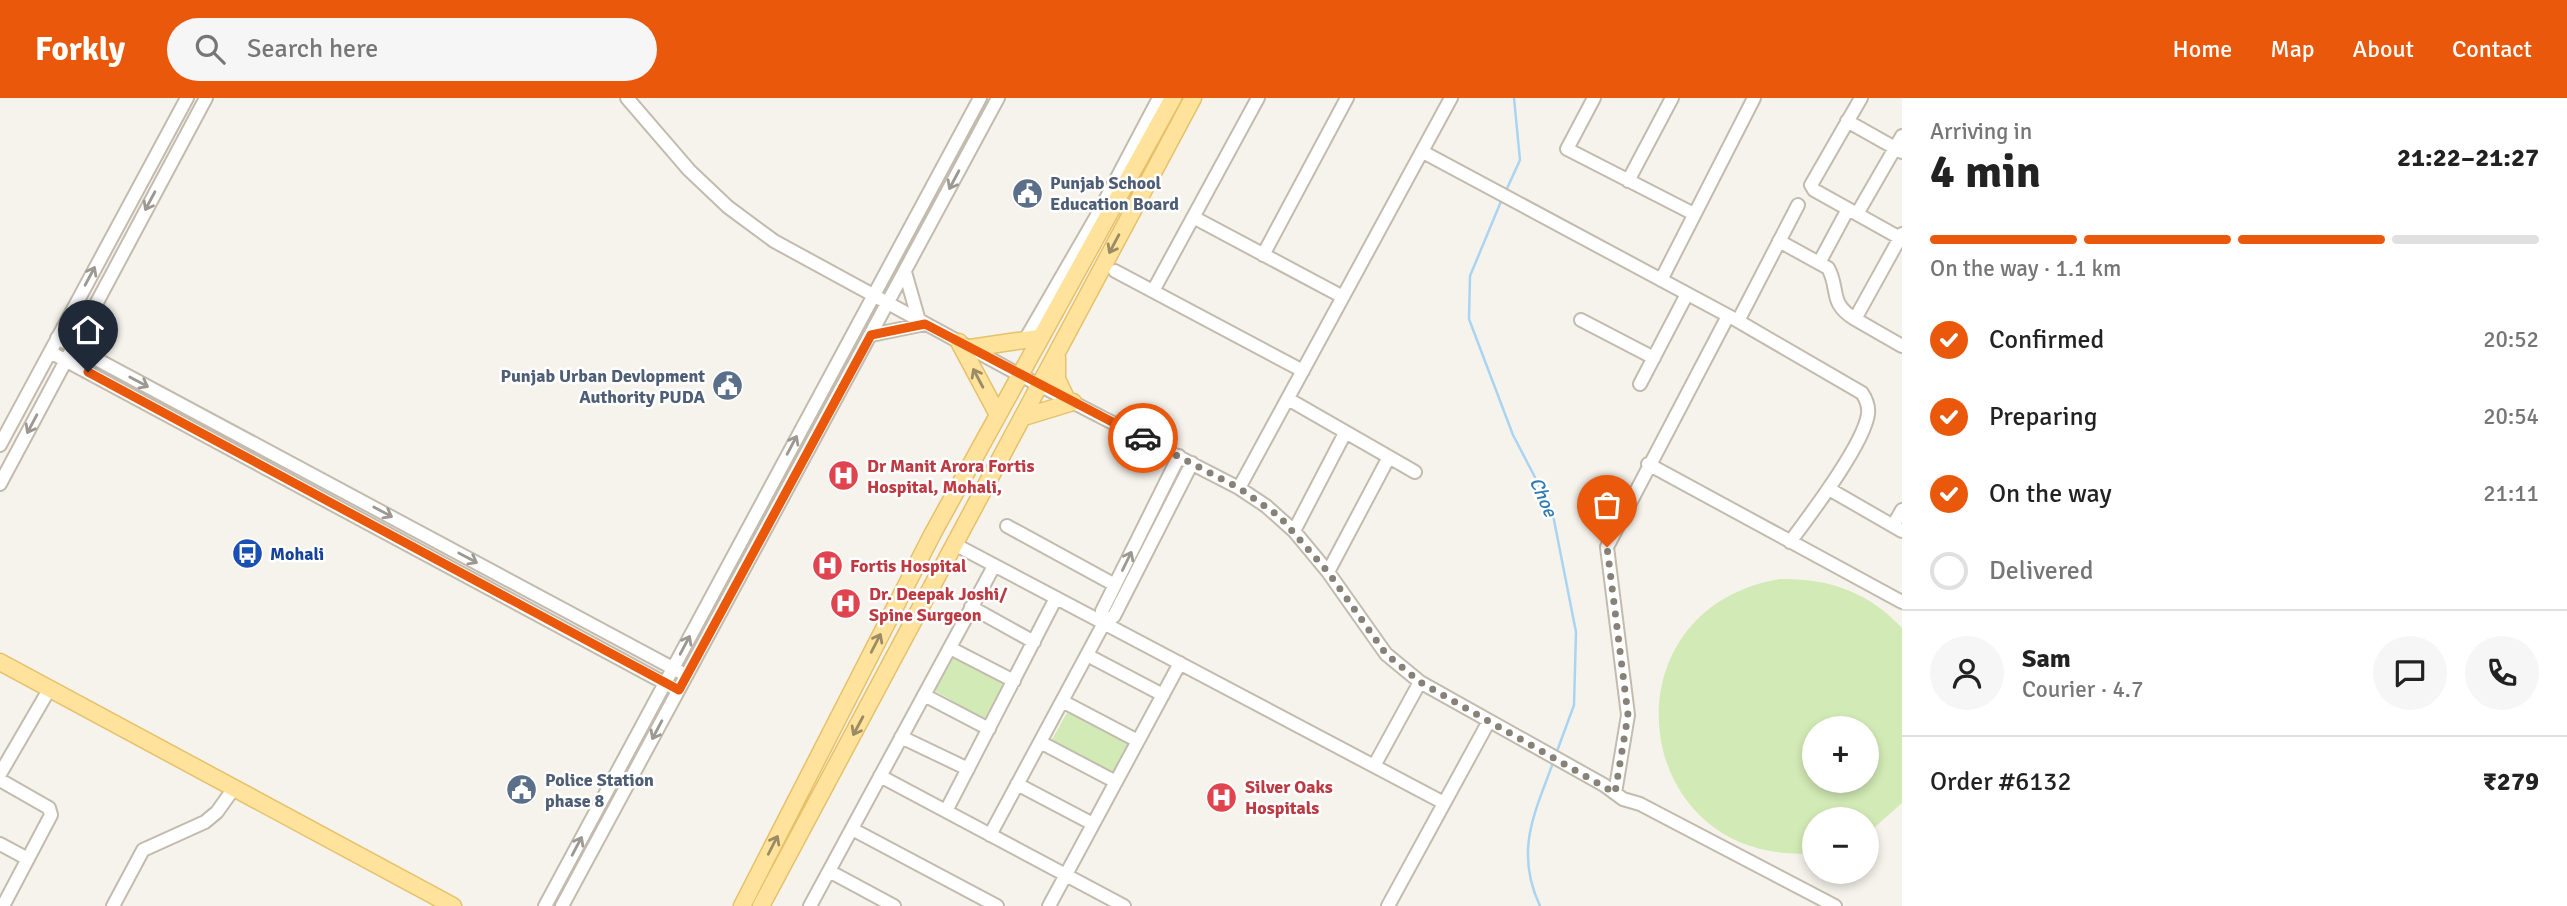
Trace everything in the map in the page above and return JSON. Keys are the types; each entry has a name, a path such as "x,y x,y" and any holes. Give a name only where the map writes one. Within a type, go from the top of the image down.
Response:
{"main road":[{"path":"741,906 1018,374 1032,339 1173,98"},
{"path":"761,906 1193,98"},
{"path":"997,413 965,345 1032,339"},
{"path":"1024,418 1070,400 1057,379 1057,355"},
{"path":"0,662 453,906"}],"street":[{"path":"0,444 187,98"},
{"path":"0,484 206,98"},
{"path":"627,98 689,170 728,207 774,242 1018,374 1239,488 1266,506 1294,531 1328,572 1386,654 1420,682 1615,793 1835,906"},
{"path":"545,906 980,98"},
{"path":"562,906 998,98"},
{"path":"1032,339 1158,98"},
{"path":"1153,290 1258,98"},
{"path":"1263,255 1347,98"},
{"path":"1239,488 1451,98"},
{"path":"1594,98 1567,149 1694,214"},
{"path":"1628,181 1672,98"},
{"path":"1661,280 1754,98"},
{"path":"1855,319 1897,256 1901,236 1814,190 1811,185 1861,98"},
{"path":"1847,121 1899,150"},
{"path":"1819,263 1853,211 1899,150 1902,136"},
{"path":"957,141 970,149"},
{"path":"1423,152 1733,318 1850,384 1867,400 1869,412 1864,426 1829,489 1790,542"},
{"path":"149,168 165,174"},
{"path":"1615,793 1628,715 1606,553 1609,541 1648,464 1798,205"},
{"path":"1193,217 1343,298"},
{"path":"1779,241 1828,268 1832,275 1835,300 1844,312 1902,346"},
{"path":"1115,271 1303,371"},
{"path":"905,272 922,323"},
{"path":"1640,384 1687,294"},
{"path":"1581,320 1654,358"},
{"path":"871,335 922,323"},
{"path":"57,338 687,676"},
{"path":"50,352 679,690"},
{"path":"1288,399 1415,472"},
{"path":"1294,531 1345,433"},
{"path":"243,455 250,441"},
{"path":"1104,623 1102,611 1178,456"},
{"path":"1328,572 1389,457"},
{"path":"990,835 1104,623 1114,616 1192,463"},
{"path":"1648,464 1902,602"},
{"path":"1829,489 1898,528 1902,510"},
{"path":"346,511 354,497"},
{"path":"1007,526 1115,585"},
{"path":"956,545 1444,803"},
{"path":"810,906 994,566"},
{"path":"946,811 1056,598"},
{"path":"971,607 1034,642"},
{"path":"562,627 569,612"},
{"path":"950,648 1014,681"},
{"path":"1087,655 1163,695"},
{"path":"1049,906 1180,663"},
{"path":"1374,766 1420,682"},
{"path":"0,774 50,688"},
{"path":"924,695 989,729"},
{"path":"1062,701 1138,741"},
{"path":"1388,906 1489,721"},
{"path":"901,737 968,769"},
{"path":"1040,742 1116,782"},
{"path":"880,776 1124,906"},
{"path":"0,780 51,811 3,906"},
{"path":"1017,784 1093,824"},
{"path":"113,906 146,847 205,822 217,812 234,788"},
{"path":"852,829 995,906"},
{"path":"0,844 28,859"},
{"path":"829,871 873,901 894,906"}],"green space":[{"path":"1780,579 1815,581 1831,585 1862,596 1876,605 1902,628 1902,803 1879,823 1879,807 1802,807 1802,852 1753,847 1706,821 1674,781 1660,733 1662,683 1683,637 1722,600"},
{"path":"954,656 1006,684 986,720 935,691"},
{"path":"1068,711 1130,745 1113,775 1051,741"}],"waterway":[{"name":"Choe","path":"1505,193 1520,160 1514,98"},
{"name":"Choe","path":"1502,199 1470,276 1469,319 1513,435 1552,510 1576,632 1574,705 1556,754"},
{"name":"Choe","path":"1540,906 1532,886 1528,849 1534,815 1554,760"}],"way so far":[{"path":"1143,438 1253,496 1279,516 1328,572 1386,654 1420,682 1615,793 1628,715 1607,547"}],"place":[{"name":"Punjab School Education Board","path":"1027,193"},
{"name":"Punjab Urban Devlopment Authority PUDA","path":"728,386"},
{"name":"Dr Manit Arora Fortis Hospital, Mohali,","path":"844,476"},
{"name":"Mohali","path":"247,554"},
{"name":"Fortis Hospital","path":"827,566"},
{"name":"Dr. Deepak Joshi/ Spine Surgeon","path":"846,604"},
{"name":"Police Station phase 8","path":"522,790"},
{"name":"Silver Oaks Hospitals","path":"1222,797"}],"route":[{"path":"88,372 679,690 871,335 925,324 1143,438"}]}
